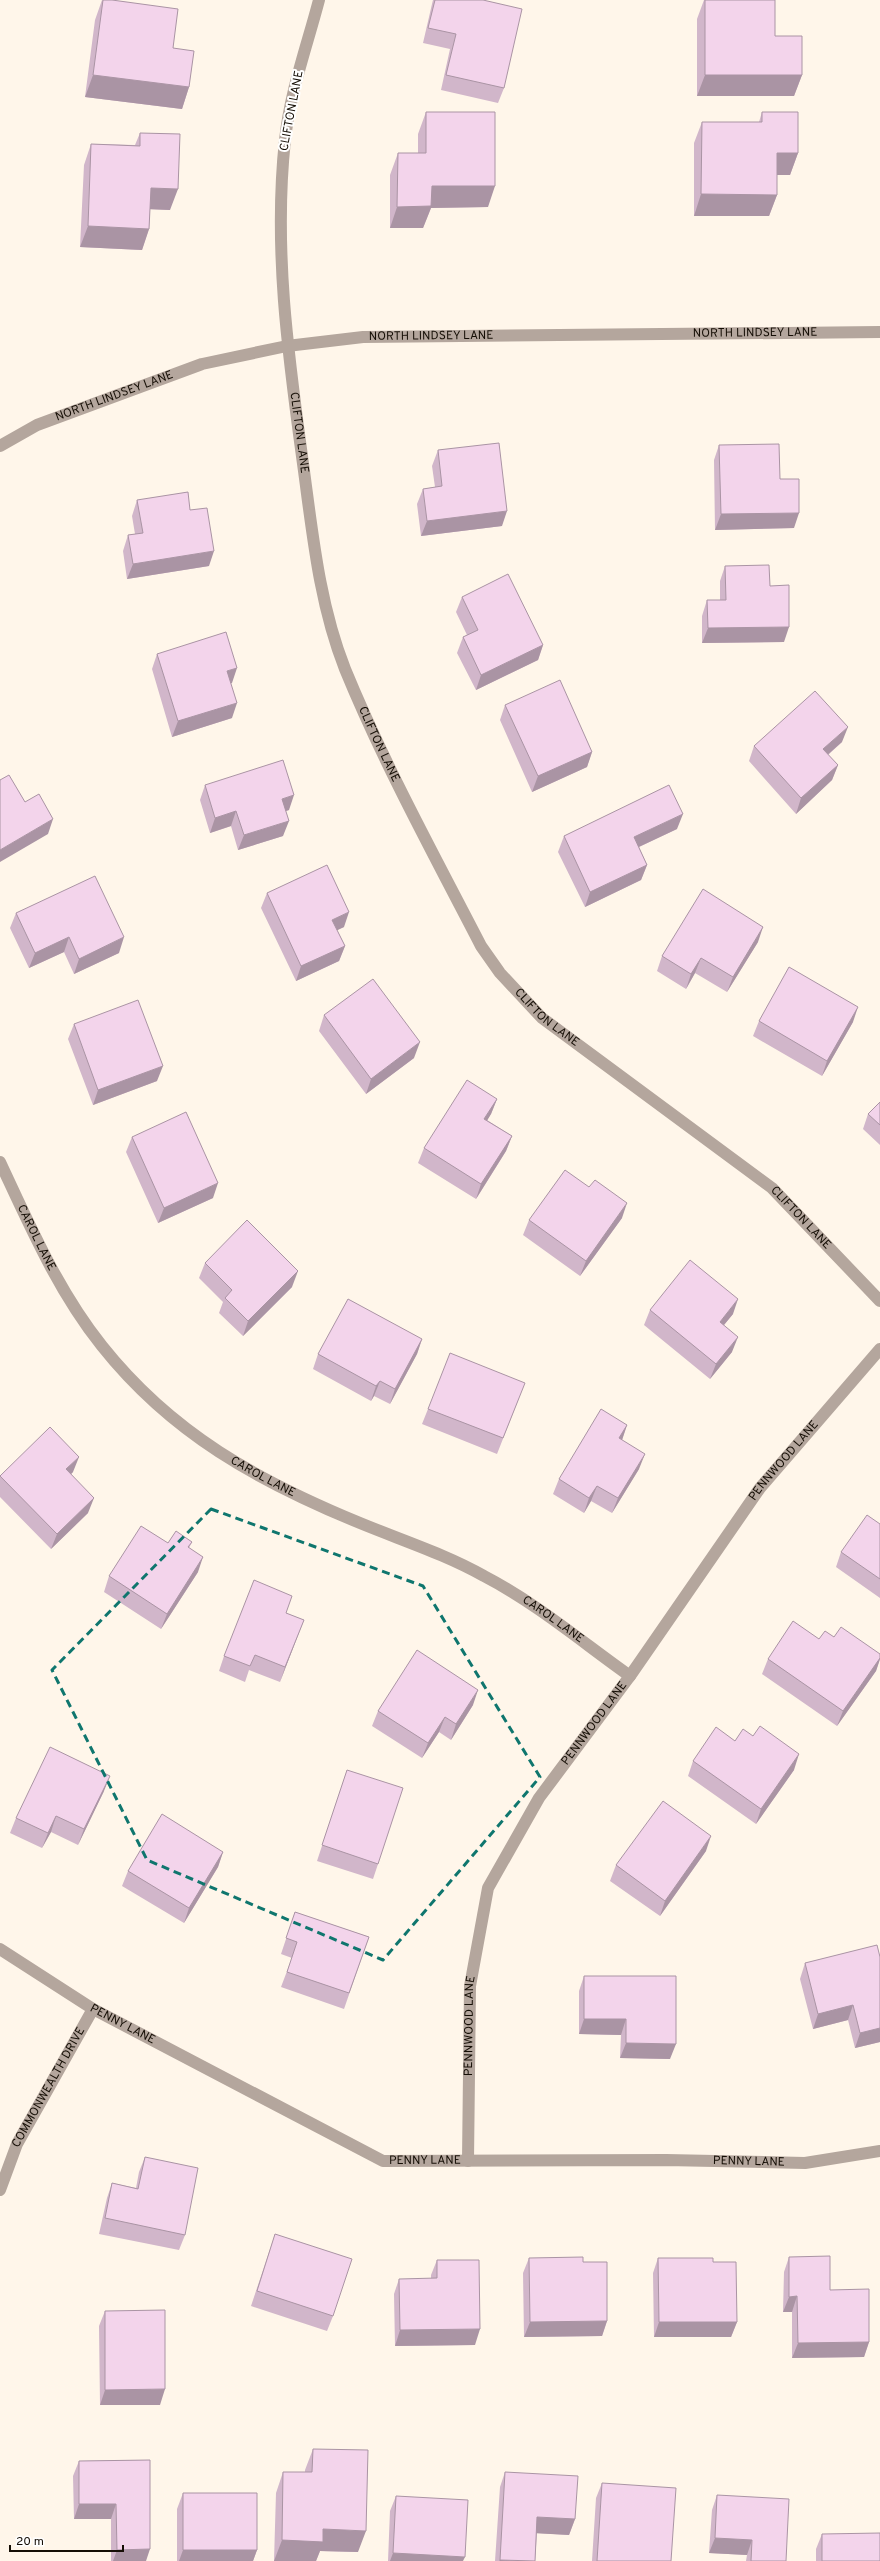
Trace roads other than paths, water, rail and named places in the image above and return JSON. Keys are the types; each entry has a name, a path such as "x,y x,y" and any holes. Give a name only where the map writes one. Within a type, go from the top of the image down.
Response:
{"street":[{"name":"CLIFTON LANE","path":"319,0 293,95 285,137 281,190 281,264 287,346 320,583 332,629 345,668 391,769 481,946 500,973 542,1018 772,1188 880,1301"},
{"name":"NORTH LINDSEY LANE","path":"0,446 37,425 202,364 287,346 363,337 880,332"},
{"name":"CAROL LANE","path":"0,1162 41,1248 77,1312 103,1347 146,1394 192,1434 246,1470 294,1494 484,1575 526,1601 630,1676"},
{"name":"PENNWOOD LANE","path":"468,2161 470,1986 488,1888 538,1798 630,1676 760,1488 880,1349"},
{"name":"PENNY LANE","path":"0,1949 93,2009 383,2161 666,2160 805,2163 880,2150"},
{"name":"COMMONWEALTH DRIVE","path":"0,2190 17,2144 93,2009"}]}
